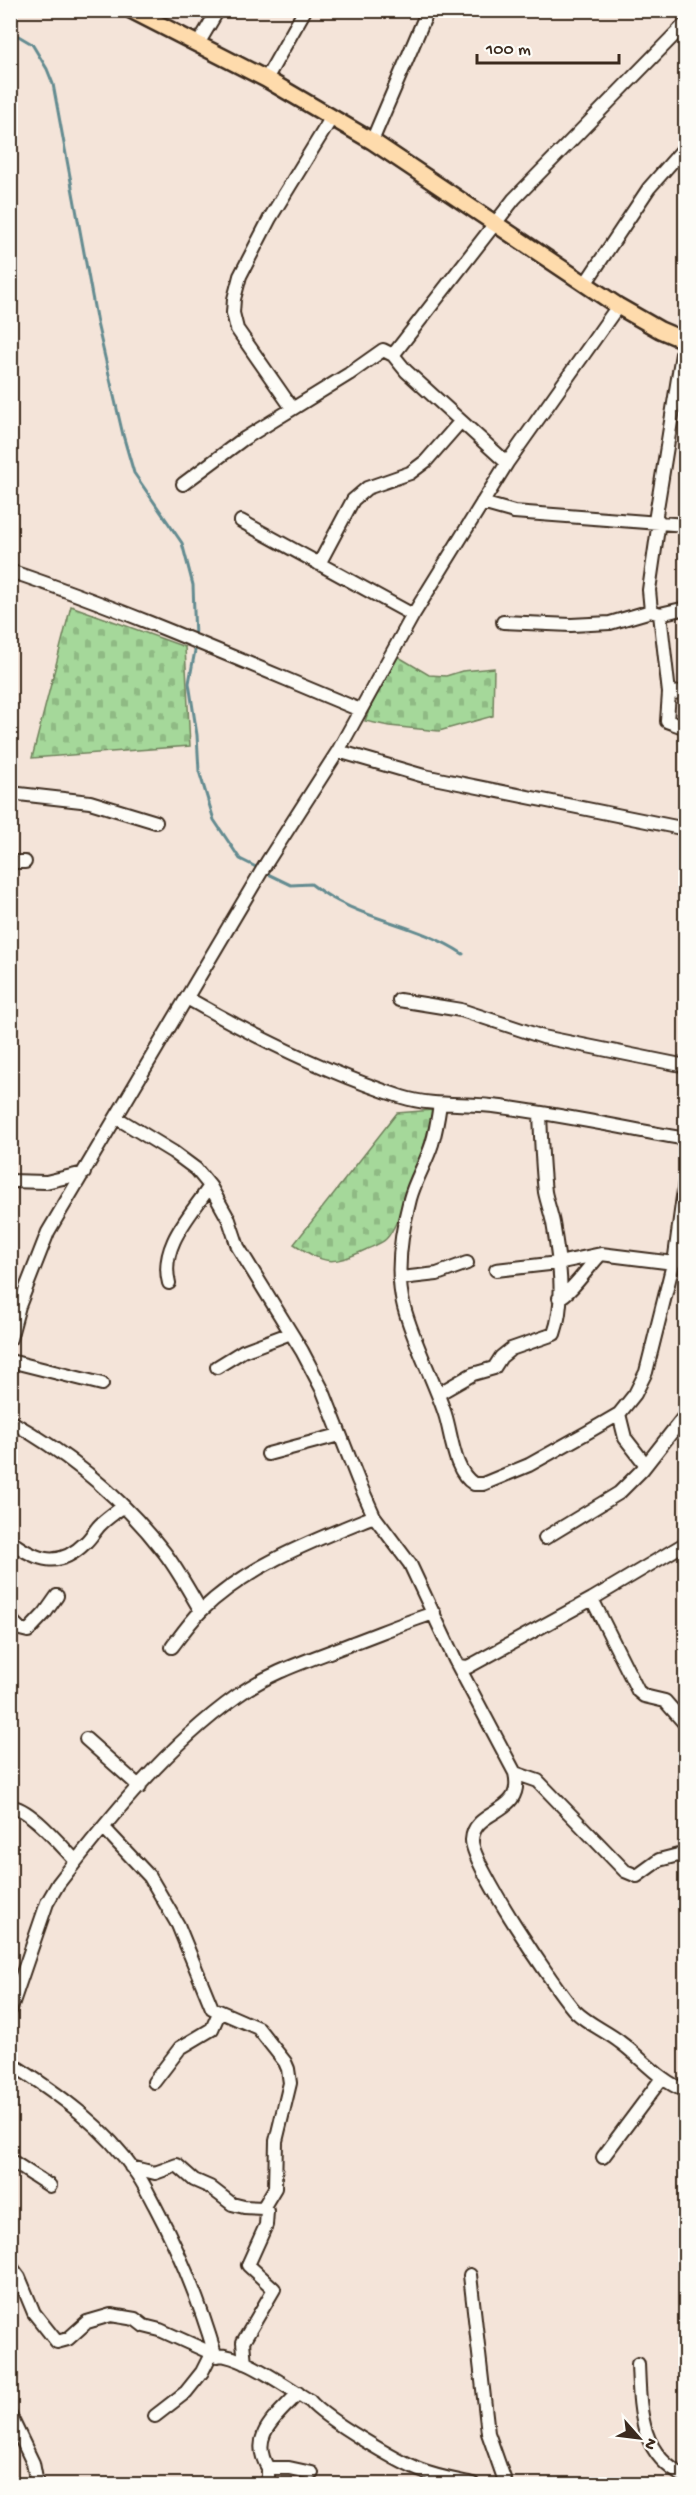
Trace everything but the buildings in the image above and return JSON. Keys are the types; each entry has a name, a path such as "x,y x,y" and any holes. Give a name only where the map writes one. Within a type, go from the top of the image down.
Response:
{"main road":[{"path":"131,10 266,79 332,117 495,222 618,306 685,341"}],"street":[{"path":"198,44 218,10"},
{"path":"266,79 305,10"},
{"path":"372,141 428,10"},
{"path":"393,355 495,222 582,126 686,23"},
{"path":"292,408 237,329 233,313 234,299 240,276 270,218 332,117"},
{"path":"585,284 649,188 686,146"},
{"path":"10,1339 15,1304 48,1232 256,880 338,750 413,615 507,463 618,306"},
{"path":"685,341 657,521 649,590 656,612 669,693 667,722 686,728"},
{"path":"183,484 242,440 349,374 383,350 393,355 406,371 507,463"},
{"path":"319,564 353,500 367,488 410,473 426,461 461,421"},
{"path":"482,503 524,513 657,521 686,525"},
{"path":"241,521 413,615"},
{"path":"10,571 83,595 189,637 360,710"},
{"path":"503,622 571,625 610,623 656,612 686,608"},
{"path":"669,693 686,692"},
{"path":"338,750 424,776 686,829"},
{"path":"10,793 90,802 156,822"},
{"path":"10,862 25,862"},
{"path":"187,998 228,1022 294,1055 404,1098 440,1104 473,1104 540,1113 686,1139"},
{"path":"399,1000 461,1010 543,1038 686,1066"},
{"path":"440,1104 432,1146 410,1198 403,1232 401,1278 406,1314 438,1394 461,1471 474,1484 483,1484 529,1465 594,1429 619,1414 635,1394 646,1372 678,1259 686,1174"},
{"path":"438,1394 473,1374 494,1368 501,1357 511,1349 554,1334 559,1298 558,1263 546,1194 540,1113"},
{"path":"117,1118 173,1152 196,1169 210,1186 229,1220 238,1247 323,1391 339,1435 374,1516 410,1564 459,1666 515,1773 518,1786 516,1794 482,1822 475,1830 472,1839 473,1847 506,1911 561,1994 577,2012 621,2042 662,2078 686,2091"},
{"path":"10,1180 46,1182 84,1173"},
{"path":"169,1283 166,1262 170,1248 210,1186"},
{"path":"559,1298 569,1292 584,1270 601,1254"},
{"path":"496,1270 558,1263 601,1254 678,1259"},
{"path":"401,1278 437,1274 467,1263"},
{"path":"217,1367 243,1351 291,1334"},
{"path":"10,1360 102,1384"},
{"path":"619,1414 624,1436 645,1465"},
{"path":"545,1538 619,1493 686,1414"},
{"path":"10,1420 86,1472 137,1519 166,1554 201,1611"},
{"path":"594,1429 609,1428 624,1436"},
{"path":"268,1454 339,1435"},
{"path":"10,1540 38,1558 51,1561 62,1559 86,1543 100,1525 122,1507"},
{"path":"172,1647 201,1611 240,1582 282,1557 374,1516"},
{"path":"459,1666 468,1667 592,1599 686,1543"},
{"path":"10,1619 20,1629 28,1630 45,1613 57,1596"},
{"path":"592,1599 638,1691 644,1696 665,1701 686,1725"},
{"path":"10,2011 47,1903 76,1861 104,1828 193,1733 237,1696 261,1681 320,1655 434,1613"},
{"path":"86,1739 140,1787"},
{"path":"686,1749 686,1776"},
{"path":"515,1773 538,1781 625,1870 637,1876 659,1860 686,1853"},
{"path":"10,1807 21,1808 32,1817 76,1861"},
{"path":"104,1828 150,1877 178,1925 207,2000 219,2013 258,2028 288,2069 290,2083 276,2141 275,2188 263,2208"},
{"path":"154,2082 180,2048 212,2029 219,2013"},
{"path":"10,2063 67,2102 97,2127 137,2174 165,2225 202,2312 215,2354"},
{"path":"603,2157 662,2078"},
{"path":"10,2160 50,2186"},
{"path":"131,2167 155,2173 177,2165 194,2180 210,2187 232,2204 263,2208"},
{"path":"245,2363 243,2342 274,2289 248,2265 266,2225 268,2216 263,2208"},
{"path":"10,2265 19,2277 34,2313 57,2342 68,2339 87,2322 111,2315 135,2319 144,2326 160,2330 215,2356 245,2363 298,2394 363,2439 418,2470 473,2484"},
{"path":"470,2275 488,2433 506,2484"},
{"path":"155,2416 186,2392 202,2372 210,2356 215,2354 245,2363 278,2382"},
{"path":"638,2364 644,2429 652,2450 667,2465 686,2477"},
{"path":"268,2484 268,2468 261,2458 260,2444 265,2431 298,2394"},
{"path":"10,2415 33,2463 37,2484"},
{"path":"268,2468 290,2468 312,2473"}],"green space":[{"path":"71,606 185,647 190,746 32,758"},
{"path":"397,656 429,675 446,676 462,671 494,668 493,716 439,731 365,721"},
{"path":"433,1110 406,1198 386,1239 344,1259 336,1260 313,1256 294,1244 397,1113"}],"waterway":[{"path":"10,31 32,44 53,84 97,323 123,435 134,473 182,543 193,585 195,638"},
{"path":"196,645 189,683 197,735 199,771 214,820 240,859 260,869"},
{"path":"266,873 291,885 311,884 348,906 425,934 463,954"}]}
